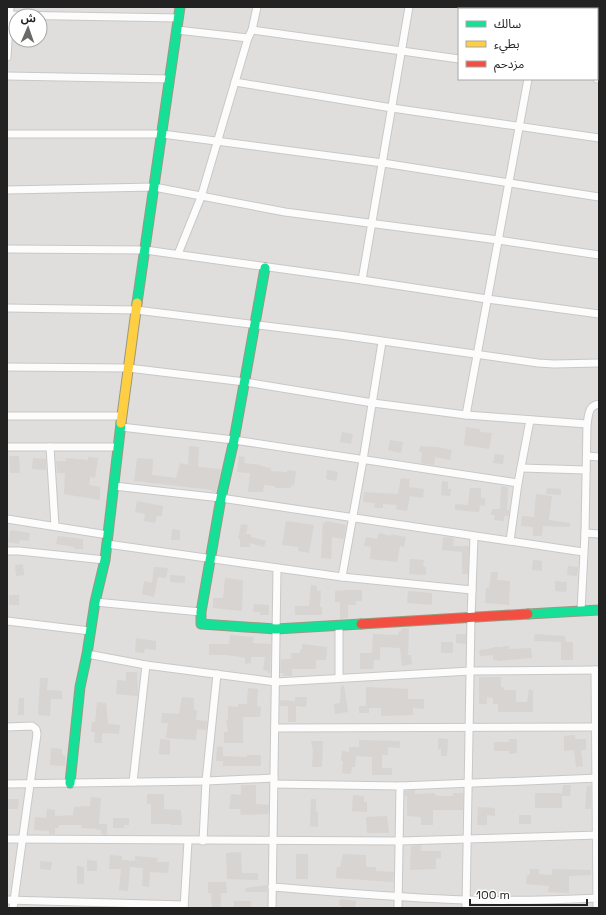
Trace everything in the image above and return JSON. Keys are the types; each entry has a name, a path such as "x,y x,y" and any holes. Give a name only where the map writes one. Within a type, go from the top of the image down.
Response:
{"street":[{"path":"70,783 80,687 104,560 128,368 180,7"},
{"path":"178,254 201,197 248,38 252,30 257,7"},
{"path":"362,280 409,7"},
{"path":"48,13 179,18"},
{"path":"177,30 248,38"},
{"path":"252,30 458,59"},
{"path":"7,57 8,34"},
{"path":"7,76 170,80"},
{"path":"466,415 509,183 518,126 528,80"},
{"path":"235,82 392,108 599,138"},
{"path":"7,134 162,134 382,163 599,197"},
{"path":"7,190 154,187 284,212 498,240 599,255"},
{"path":"7,249 145,250 265,268 362,280 487,300 599,314"},
{"path":"265,268 234,440 220,498 200,622 204,625 276,629 599,610"},
{"path":"7,308 136,310 340,335 382,342 554,364 599,363"},
{"path":"342,578 373,403 382,342"},
{"path":"7,368 128,368 245,382 373,403 466,415 587,424"},
{"path":"581,611 585,533 587,424 591,407 599,404"},
{"path":"7,416 122,416"},
{"path":"510,541 518,483 530,420"},
{"path":"121,427 234,440 518,483"},
{"path":"7,447 118,447"},
{"path":"50,447 55,526"},
{"path":"587,456 599,457"},
{"path":"521,468 586,470"},
{"path":"114,486 220,498 474,537 584,552"},
{"path":"7,519 55,526 107,539 211,559 342,578 472,590"},
{"path":"585,533 599,534"},
{"path":"466,908 471,618 474,537"},
{"path":"7,551 20,551 104,560"},
{"path":"272,908 277,569"},
{"path":"95,602 201,612"},
{"path":"7,621 90,631"},
{"path":"339,625 339,678"},
{"path":"87,654 146,665 276,682 471,671 597,670 597,908"},
{"path":"133,782 146,665"},
{"path":"202,841 206,781 217,674"},
{"path":"7,727 32,726 36,729 37,734 22,839 10,900 13,908"},
{"path":"275,728 597,727"},
{"path":"7,784 274,781 400,786 597,778"},
{"path":"398,908 400,786"},
{"path":"7,839 400,841 597,835"},
{"path":"10,900 184,907 188,841"},
{"path":"272,887 398,897 466,900 598,898"},
{"path":"523,908 525,900"}],"shaded area":[{"path":"7,7 599,7 599,908 7,908"}],"building":[{"path":"466,427 480,429 480,432 492,433 489,449 464,445"},
{"path":"342,432 353,434 351,444 340,442"},
{"path":"390,440 403,442 401,453 388,450"},
{"path":"189,446 199,447 198,467 221,469 216,492 212,492 212,490 134,481 137,458 153,459 152,475 176,478 180,463 188,465"},
{"path":"420,446 438,447 452,450 450,460 435,457 434,465 421,463 422,452 419,452"},
{"path":"495,454 504,455 503,464 493,463"},
{"path":"9,456 19,456 20,473 10,473"},
{"path":"239,456 245,457 244,463 261,465 271,468 271,471 296,471 294,486 291,485 291,488 275,488 275,486 264,485 263,492 248,492 250,473 237,472"},
{"path":"88,457 98,458 95,478 90,477 89,485 100,487 100,500 64,494 65,473 57,473 56,461 66,461 66,458 88,460"},
{"path":"33,458 46,459 46,470 32,469"},
{"path":"327,470 338,472 336,481 326,479"},
{"path":"401,478 410,479 409,487 424,489 423,498 410,496 407,511 396,509 397,505 383,504 383,508 374,508 375,503 363,502 364,492 398,494"},
{"path":"442,481 448,482 448,489 451,489 450,496 441,495"},
{"path":"501,486 508,487 507,510 509,510 509,514 508,516 504,516 504,521 494,520 495,515 491,515 492,509 500,509"},
{"path":"470,488 481,488 481,498 485,498 485,506 480,505 479,512 455,510 455,504 468,505"},
{"path":"547,488 561,489 561,495 546,494"},
{"path":"536,494 552,496 549,520 570,523 570,527 543,526 542,536 533,536 533,527 521,526 522,516 534,517"},
{"path":"137,501 163,506 162,516 157,516 155,523 144,521 145,514 135,512"},
{"path":"286,521 314,525 309,553 298,551 298,547 282,545"},
{"path":"326,521 346,525 344,539 332,537 331,559 321,558 323,523"},
{"path":"241,524 248,525 246,534 251,534 251,537 266,541 264,547 250,543 250,547 240,547 240,539 238,539"},
{"path":"172,529 180,530 180,540 171,540"},
{"path":"10,530 30,533 29,541 20,540 19,544 8,542"},
{"path":"379,533 391,536 391,534 406,537 404,547 400,546 397,562 370,559 371,547 364,546 366,537 377,539"},
{"path":"58,536 83,539 83,549 74,549 74,547 56,544"},
{"path":"443,537 454,538 453,546 469,546 468,574 462,574 462,552 442,550"},
{"path":"410,559 424,560 423,566 426,567 426,575 409,574"},
{"path":"533,560 542,561 542,571 532,570"},
{"path":"23,564 24,575 16,576 15,565"},
{"path":"568,566 578,567 577,576 567,575"},
{"path":"154,567 168,568 166,578 158,577 154,597 142,594 144,581 152,583"},
{"path":"491,572 498,572 497,580 510,581 509,605 485,603 486,588 489,588"},
{"path":"170,575 185,576 185,583 170,582"},
{"path":"225,578 243,580 242,611 213,608 213,598 223,598"},
{"path":"555,581 567,582 566,592 555,591"},
{"path":"311,585 317,586 317,591 321,591 320,607 322,607 322,615 295,615 295,606 309,606"},
{"path":"362,590 362,601 356,601 356,605 348,605 348,618 340,619 340,602 335,602 335,591"},
{"path":"408,591 432,593 432,605 407,603"},
{"path":"9,595 19,595 19,605 9,605"},
{"path":"254,604 269,605 269,615 260,615 260,612 253,612"},
{"path":"402,628 409,628 408,655 411,655 412,664 402,666 400,648 380,647 380,660 374,660 373,669 360,669 360,653 372,653 373,634 398,635"},
{"path":"456,634 466,634 466,644 456,643"},
{"path":"535,634 565,636 566,642 573,642 573,660 561,660 561,642 564,642 534,641"},
{"path":"230,635 254,637 253,643 271,644 270,673 263,670 265,657 251,657 251,663 245,664 245,658 228,655 209,655 209,644 229,644"},
{"path":"136,638 156,641 156,650 145,649 144,653 135,652"},
{"path":"441,642 453,642 453,653 441,653"},
{"path":"302,644 327,647 326,660 316,660 316,669 292,669 292,676 283,676 283,673 280,673 281,659 291,659 291,653 300,653"},
{"path":"509,646 509,649 531,648 532,658 498,661 493,660 493,655 480,656 479,650"},
{"path":"126,672 137,672 138,696 116,694 117,680 126,681"},
{"path":"479,677 501,677 501,687 503,687 504,690 516,690 516,702 527,702 529,689 533,690 533,712 498,712 498,704 493,704 493,698 487,697 487,704 479,704"},
{"path":"40,678 48,678 47,690 62,691 62,699 51,699 50,716 38,715"},
{"path":"344,685 348,712 335,714 334,704 340,703 341,686"},
{"path":"366,687 408,689 408,699 424,699 424,709 413,708 413,715 381,716 381,708 369,708 369,713 359,713 359,706 366,706"},
{"path":"248,688 258,689 257,706 261,707 260,717 243,717 243,743 224,743 224,732 228,732 226,721 228,720 228,706 238,707 238,704 247,704"},
{"path":"182,697 194,698 194,710 197,710 196,720 207,721 206,730 197,729 196,740 166,738 168,723 161,723 162,713 179,714"},
{"path":"295,697 307,697 306,707 296,706 296,722 288,722 288,706 280,706 280,700 295,701"},
{"path":"19,698 24,698 24,715 18,715"},
{"path":"97,702 106,703 108,724 120,725 119,734 102,733 102,743 94,743 95,732 91,732 92,722 95,722"},
{"path":"575,735 575,739 586,739 586,750 581,750 583,766 576,767 574,750 564,751 564,736"},
{"path":"438,738 448,739 447,756 441,756 441,749 438,749"},
{"path":"160,739 170,740 170,755 159,754"},
{"path":"509,739 517,739 517,753 509,754 509,751 494,751 494,742 509,742"},
{"path":"359,740 400,741 400,748 388,747 388,755 382,755 382,768 392,768 392,775 372,775 372,757 356,756 355,767 352,767 351,774 342,773 342,751 349,752 349,747 359,747"},
{"path":"311,741 323,741 322,767 312,767 313,751"},
{"path":"217,746 223,747 223,756 247,757 247,755 261,755 261,766 223,766 223,761 216,761"},
{"path":"51,748 62,749 62,755 66,756 65,766 50,765"},
{"path":"241,785 256,785 256,804 269,805 268,814 241,815 240,809 229,809 231,794 241,795"},
{"path":"563,785 571,785 570,796 562,796 562,808 535,808 535,793 562,793"},
{"path":"587,785 591,786 591,809 585,809"},
{"path":"415,790 415,794 435,793 435,795 440,796 453,796 453,793 463,793 463,810 433,810 433,825 421,825 421,817 407,816 407,796 405,796 405,791"},
{"path":"147,794 164,794 164,809 181,810 182,825 151,824 151,804 147,804"},
{"path":"353,795 364,796 364,802 367,802 367,812 352,811"},
{"path":"91,797 101,798 99,824 107,824 107,835 101,834 101,830 81,828 82,825 59,825 58,828 55,828 55,834 49,834 49,831 34,830 35,817 46,818 47,809 55,810 55,816 73,815 74,807 90,806"},
{"path":"7,799 19,799 18,809 7,809"},
{"path":"311,799 316,799 318,827 310,826"},
{"path":"478,807 495,808 495,816 487,815 487,825 477,825"},
{"path":"519,815 531,815 531,824 519,824"},
{"path":"387,816 389,833 367,833 366,817"},
{"path":"113,818 129,818 129,825 124,825 124,828 113,828"},
{"path":"421,845 421,851 441,851 441,859 436,858 436,869 410,870 411,846"},
{"path":"241,852 242,873 258,873 258,880 227,879 226,853"},
{"path":"296,854 308,854 308,879 296,879"},
{"path":"343,854 366,855 366,867 376,867 376,871 394,872 393,882 336,878 337,867 340,867"},
{"path":"110,855 122,856 122,860 135,861 135,856 158,858 157,862 169,862 168,873 150,872 149,887 142,886 143,868 130,867 128,891 119,890 121,869 109,869"},
{"path":"87,860 97,861 97,871 87,871"},
{"path":"40,861 52,862 51,870 40,869"},
{"path":"77,866 84,867 84,884 77,884"},
{"path":"530,869 539,869 539,874 552,875 552,869 591,870 591,875 569,876 569,893 548,892 549,886 526,884 527,875 530,875"},
{"path":"208,882 226,882 227,893 221,893 221,908 212,908 211,893 208,893"},
{"path":"267,885 267,892 246,892 245,888"},
{"path":"340,899 356,901 355,908 342,908 342,906 339,906"},
{"path":"234,901 251,901 251,908 234,908"}],"traffic: fast":[{"path":"137,303 180,7"},
{"path":"265,268 234,440 221,498 201,612 201,624 276,629 361,624"},
{"path":"70,783 80,687 95,602 105,560 121,423"},
{"path":"528,614 599,610"}],"traffic: slow":[{"path":"121,423 137,303"}],"traffic: jam":[{"path":"361,624 528,614"}]}
